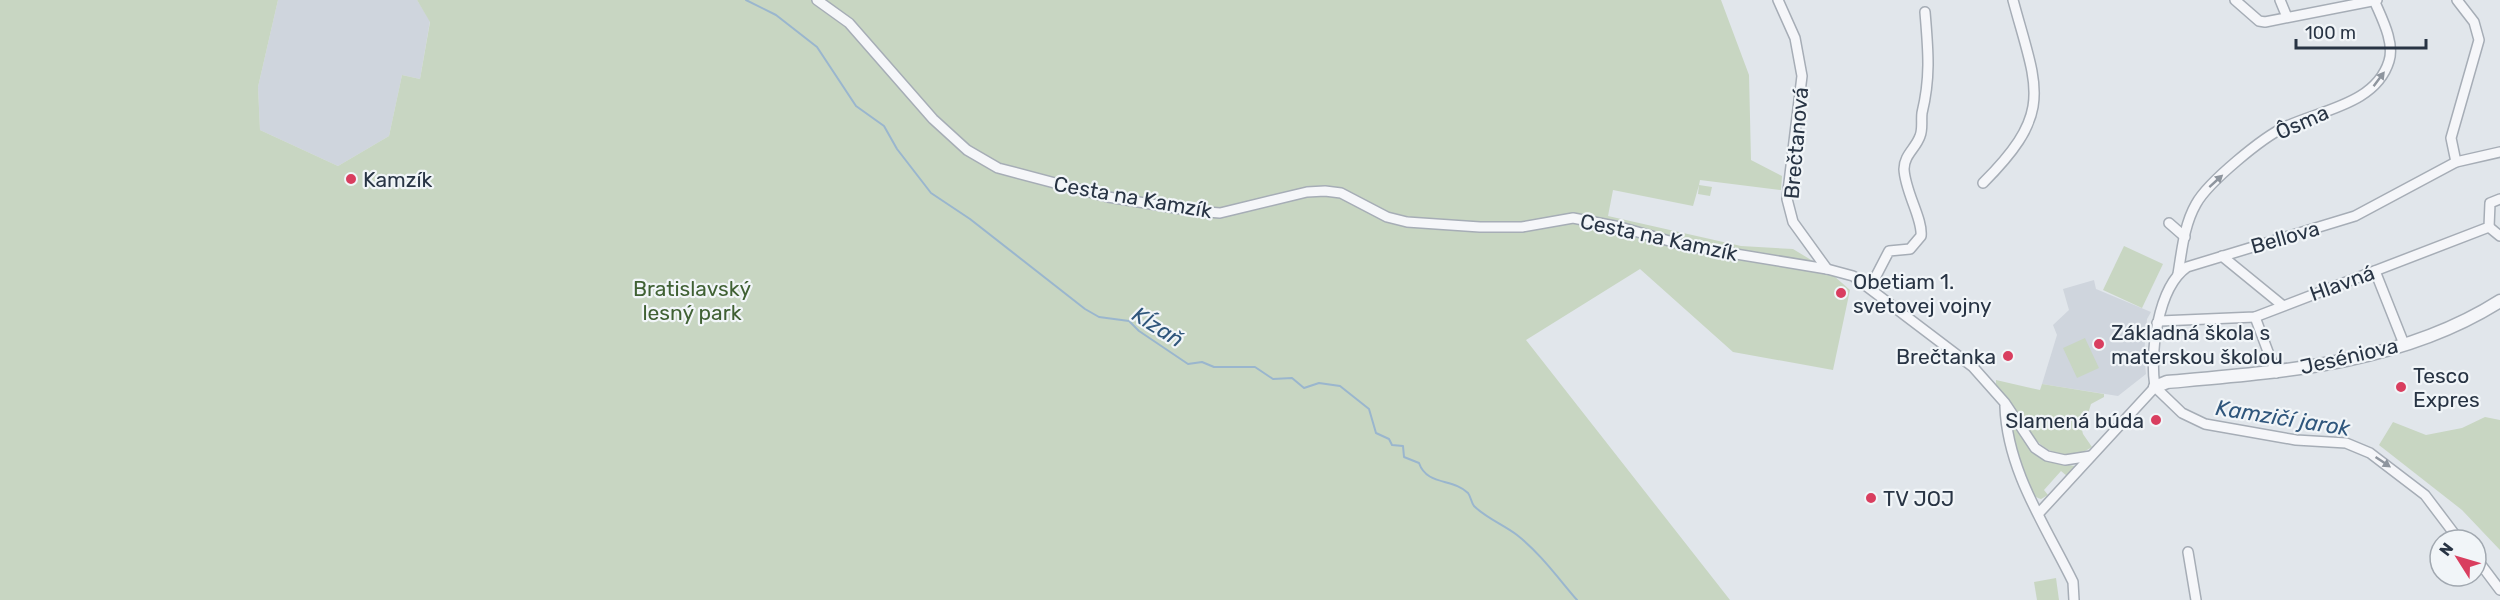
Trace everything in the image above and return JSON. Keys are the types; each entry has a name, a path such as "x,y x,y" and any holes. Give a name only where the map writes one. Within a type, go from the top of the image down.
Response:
{"street":[{"name":"Cesta na Kamzík","path":"817,0 849,23 933,119 967,150 998,168 1025,177 1108,197 1221,213 1307,192 1325,191 1341,194 1387,217 1407,222 1480,227 1522,227 1573,218 1620,227 1687,246 1827,269"},
{"name":"Brečtanová","path":"1778,0 1795,38 1802,76 1787,199 1793,222 1827,269"},
{"path":"1983,183 2020,143 2034,108 2035,87 2013,0"},
{"path":"2235,0 2259,21 2273,22 2287,17 2375,0"},
{"path":"2280,0 2287,17"},
{"name":"Ôsma","path":"2178,274 2185,233 2197,202 2208,188 2270,135 2283,127 2356,98 2377,84 2390,59 2390,50 2375,0"},
{"path":"2456,162 2451,138 2478,40 2474,22 2457,0"},
{"path":"1867,286 1875,278 1889,251 1910,249 1921,236 1920,224 1906,188 1904,166 1906,158 1920,136 1922,115 1929,93 1925,12"},
{"name":"Bellova","path":"2178,274 2192,264 2355,216 2456,162 2500,152"},
{"path":"2500,200 2490,203 2489,227 2500,236"},
{"path":"2169,224 2185,233"},
{"name":"Hlavná","path":"2157,323 2254,316 2489,227"},
{"path":"2222,256 2282,305"},
{"path":"1827,269 1853,276 1890,302 1922,331 1973,367 2005,403 2035,448 2047,456 2065,460 2091,456"},
{"path":"2375,271 2404,344"},
{"path":"2178,274 2157,323 2153,374 2155,387 2182,413 2205,424 2296,440 2346,443 2359,448 2388,466 2425,495 2450,528"},
{"name":"Jeséniova","path":"2155,387 2167,382 2276,373 2341,361 2404,344 2460,323 2500,302"},
{"path":"2254,316 2276,373"},
{"path":"2038,513 2155,387"},
{"path":"2005,403 2008,440 2016,469 2073,582 2074,600"},
{"path":"2188,552 2196,600"},
{"path":"2488,574 2500,590"}],"shaded area":[{"path":"278,0 417,0 430,21 420,79 402,75 389,136 338,166 260,130 258,87"},
{"name":"Základná škola s materskou školou","path":"2094,280 2096,289 2151,312 2147,319 2144,354 2146,374 2118,396 2042,384 2057,335 2053,325 2069,310 2063,289"}],"green space":[{"name":"Bratislavský lesný park","path":"0,0 278,0 258,87 260,130 338,166 389,136 402,75 420,79 430,22 417,0 1721,0 1749,75 1751,160 1782,176 1781,190 1700,180 1693,206 1613,190 1608,216 1741,246 1793,249 1826,269 1850,290 1833,370 1733,352 1640,269 1526,340 1730,600 0,600"},
{"path":"1699,185 1712,187 1710,196 1698,194"},
{"path":"2124,246 2163,264 2142,308 2103,290"},
{"path":"2085,338 2099,368 2077,378 2063,348"},
{"path":"1996,380 2040,390 2042,384 2104,394 2104,397 2091,404 2087,417 2079,418 2083,434 2092,447 2075,454 2060,454 2047,449 2024,426 1996,384"},
{"path":"2007,413 2036,453 2050,462 2075,466 2067,476 2061,471 2044,490 2048,495 2041,499 2033,495 2021,475 2013,448"},
{"path":"2485,417 2500,420 2500,550 2488,537 2488,528 2479,528 2462,510 2379,445 2393,422 2426,435 2462,428"},
{"path":"2056,578 2059,600 2037,600 2034,582"}],"waterway":[{"name":"Kĺzaň","path":"746,0 776,15 817,47 856,106 884,126 897,149 931,193 970,219 1085,309 1099,317 1129,321 1139,331 1188,364 1202,362 1214,367 1255,367 1273,379 1292,378 1304,388 1319,383 1340,386 1369,409 1376,433 1389,439 1392,445 1403,446 1404,457 1419,463 1423,470 1434,479 1462,488 1479,510 1517,535 1533,550 1577,600"},
{"name":"Kamzičí jarok","path":"2490,570 2500,582"}],"place":[{"name":"Kamzík","path":"351,179"},
{"name":"Obetiam 1. svetovej vojny","path":"1841,293"},
{"name":"Základná škola s materskou školou","path":"2099,344"},
{"name":"Brečtanka","path":"2008,356"},
{"name":"Tesco Expres","path":"2401,387"},
{"name":"Slamená búda","path":"2156,420"},
{"name":"TV JOJ","path":"1871,498"}]}
